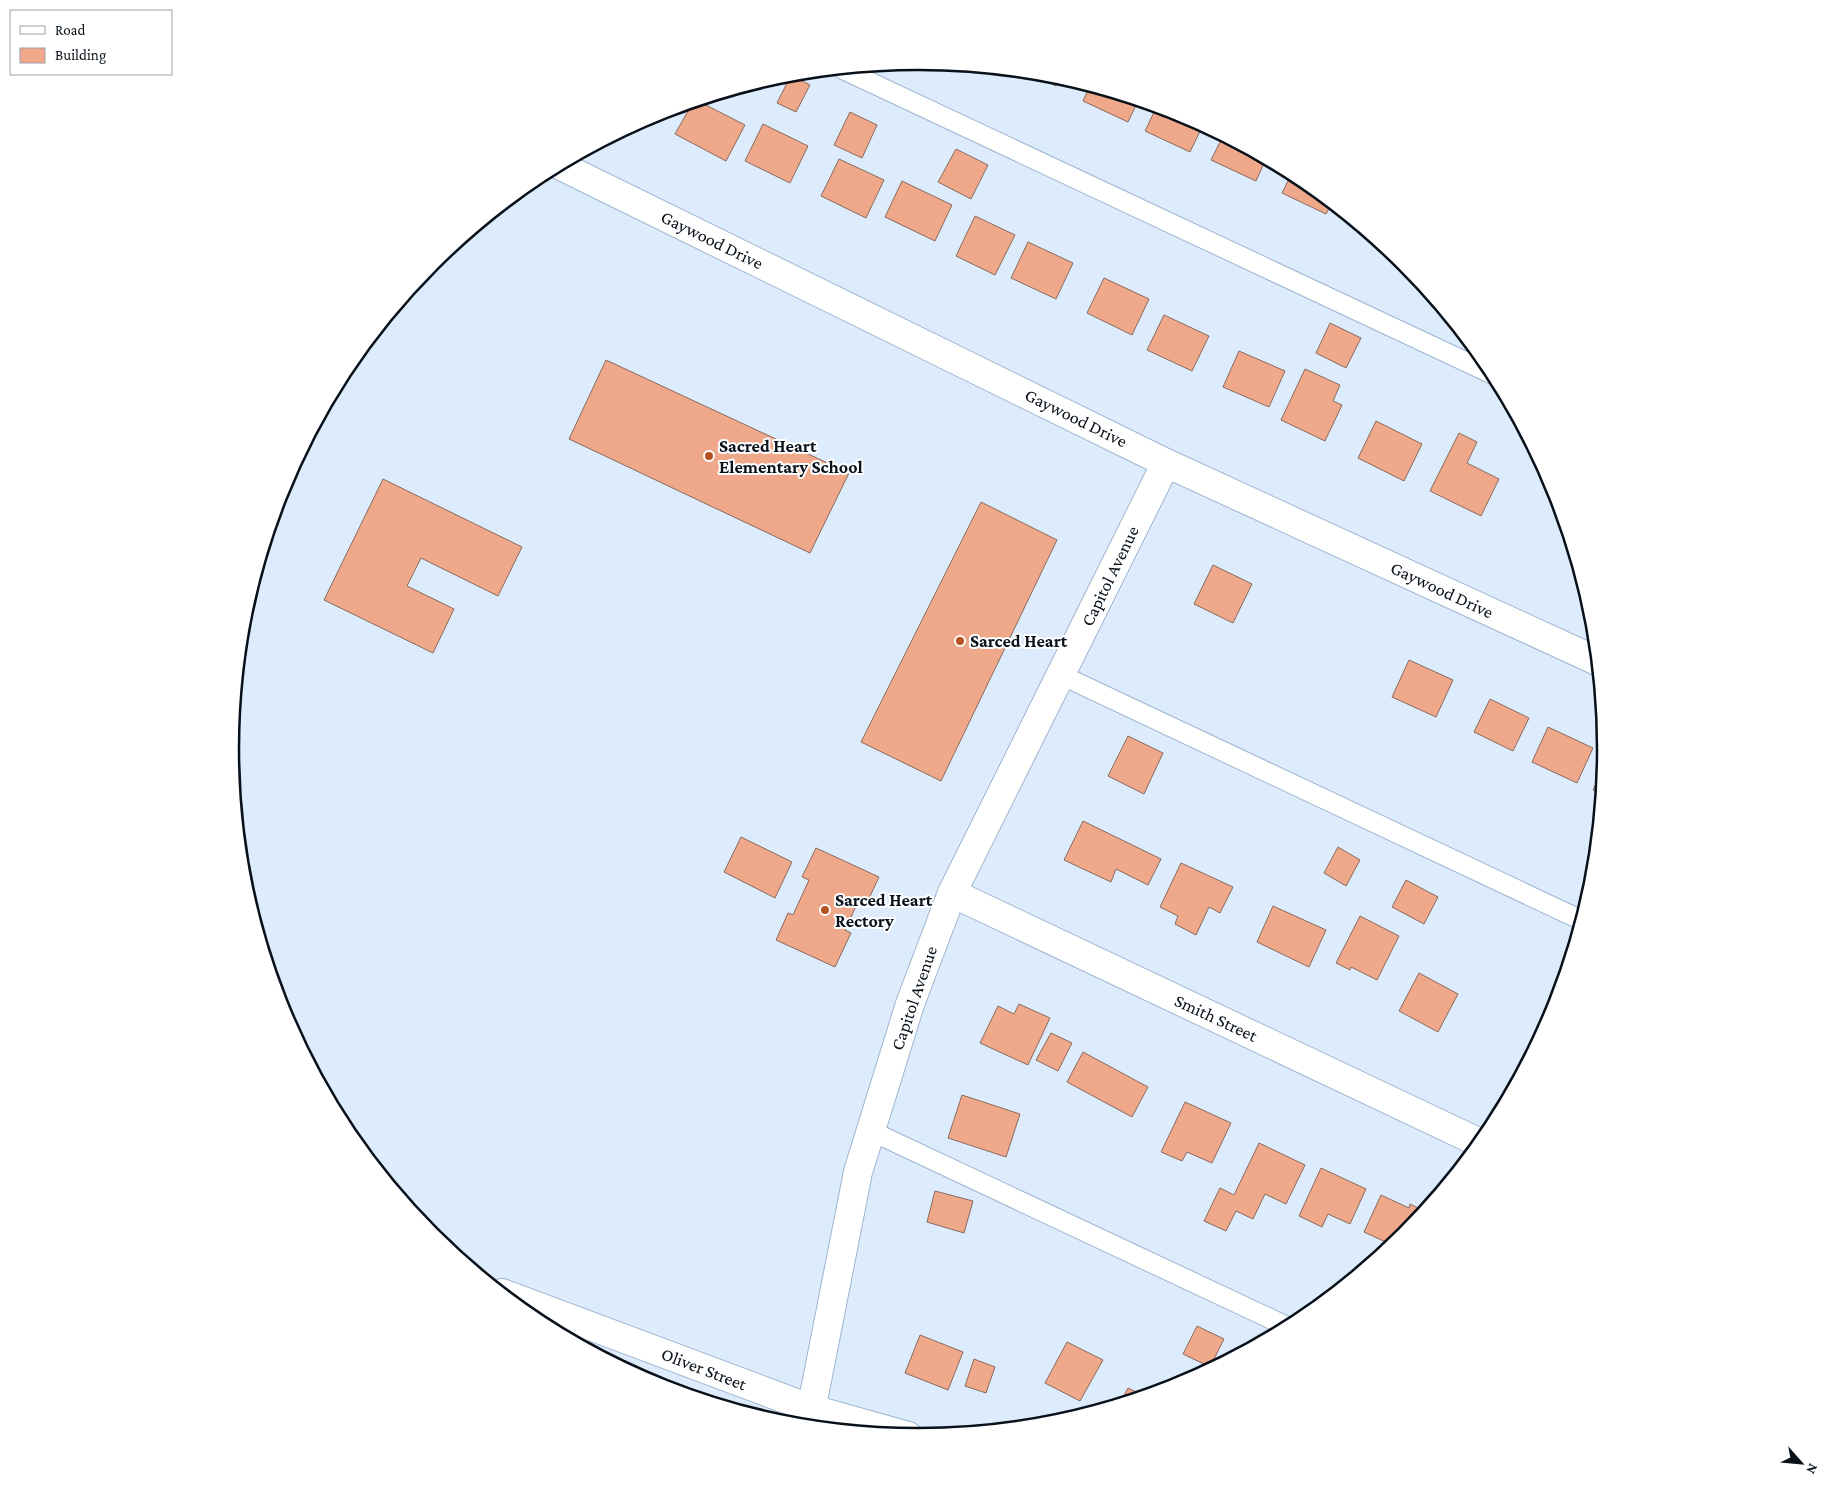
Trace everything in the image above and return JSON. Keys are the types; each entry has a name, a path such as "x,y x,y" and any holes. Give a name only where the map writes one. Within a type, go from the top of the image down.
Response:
{"street":[{"name":"Gaywood Drive","path":"566,168 1166,462 1591,658"},
{"name":"Capitol Avenue","path":"810,1418 858,1172 910,1004 952,893 1166,462"},
{"name":"Smith Street","path":"952,893 1473,1140"},
{"name":"Oliver Street","path":"525,1302 810,1418 836,1423"}],"lane":[{"path":"852,73 1481,369"},
{"path":"1061,675 1576,918"},
{"path":"871,1131 1280,1323"}],"building":[{"path":"801,80 810,85 796,112 777,103 787,83"},
{"path":"1087,92 1136,106 1128,122 1083,101"},
{"path":"705,104 745,125 726,161 675,134 688,110"},
{"path":"850,112 877,125 862,158 834,145"},
{"path":"1154,113 1200,132 1190,152 1145,131"},
{"path":"763,124 808,146 790,183 745,161"},
{"path":"1220,141 1264,164 1256,181 1211,160"},
{"path":"956,149 988,165 971,199 938,182"},
{"path":"839,159 884,180 866,218 821,196"},
{"path":"1289,180 1329,209 1326,214 1282,193"},
{"path":"902,181 952,205 935,241 885,217"},
{"path":"975,216 1015,235 995,275 956,256"},
{"path":"1028,242 1073,263 1056,299 1011,278"},
{"path":"1104,278 1149,299 1132,335 1087,313"},
{"path":"1164,315 1209,336 1192,371 1147,350"},
{"path":"1330,323 1361,338 1346,368 1316,353"},
{"path":"1239,351 1285,371 1269,407 1223,387"},
{"name":"Sacred Heart Elementary School","path":"606,360 849,473 810,553 569,439"},
{"path":"1305,369 1340,385 1333,401 1342,405 1325,441 1281,420"},
{"path":"1376,421 1422,444 1404,481 1358,458"},
{"path":"1459,433 1477,442 1467,463 1499,479 1481,516 1430,491"},
{"path":"383,479 522,547 498,596 421,558 407,586 454,609 433,653 324,600"},
{"name":"Sarced Heart","path":"981,502 1057,540 941,781 861,742"},
{"path":"1213,565 1252,584 1233,623 1194,604"},
{"path":"1409,660 1453,680 1436,717 1392,697"},
{"path":"1490,699 1529,718 1513,751 1474,732"},
{"path":"1548,727 1593,748 1577,783 1532,762"},
{"path":"1128,736 1163,753 1144,794 1108,776"},
{"path":"1083,821 1161,859 1148,885 1116,869 1111,882 1064,860"},
{"path":"741,837 792,862 775,898 724,872"},
{"path":"1338,847 1360,860 1346,886 1324,873"},
{"name":"Sarced Heart Rectory","path":"816,848 879,877 865,907 857,904 845,930 851,933 835,967 776,940 788,913 793,915 809,880 802,877"},
{"path":"1181,863 1233,887 1220,913 1209,907 1196,935 1175,924 1178,916 1160,907"},
{"path":"1406,880 1438,897 1424,924 1392,907"},
{"path":"1273,906 1326,930 1309,967 1257,942"},
{"path":"1360,916 1399,936 1377,980 1351,967 1350,970 1336,963"},
{"path":"1419,973 1458,994 1438,1032 1399,1011"},
{"path":"1019,1004 1050,1018 1028,1065 980,1043 998,1006 1014,1014"},
{"path":"1051,1033 1072,1043 1058,1071 1036,1060"},
{"path":"1083,1052 1148,1087 1132,1117 1067,1082"},
{"path":"962,1095 1020,1114 1006,1157 948,1138"},
{"path":"1185,1102 1231,1123 1212,1163 1187,1152 1182,1161 1161,1152"},
{"path":"1259,1143 1305,1165 1286,1204 1265,1194 1253,1219 1236,1211 1226,1231 1204,1221 1220,1188 1234,1195"},
{"path":"1321,1168 1366,1189 1350,1224 1328,1214 1322,1227 1299,1216"},
{"path":"935,1191 973,1201 964,1233 927,1222"},
{"path":"1381,1195 1409,1208 1410,1204 1418,1208 1385,1242 1364,1232"},
{"path":"1197,1326 1224,1339 1213,1360 1204,1364 1183,1354"},
{"path":"920,1335 963,1352 948,1390 905,1373"},
{"path":"1067,1342 1103,1360 1080,1401 1045,1383"},
{"path":"974,1359 995,1367 986,1393 965,1386"},
{"path":"1128,1388 1136,1392 1124,1396"}],"place":[{"name":"Sacred Heart Elementary School","path":"709,456"},
{"name":"Sarced Heart","path":"960,641"},
{"name":"Sarced Heart Rectory","path":"825,910"}]}
